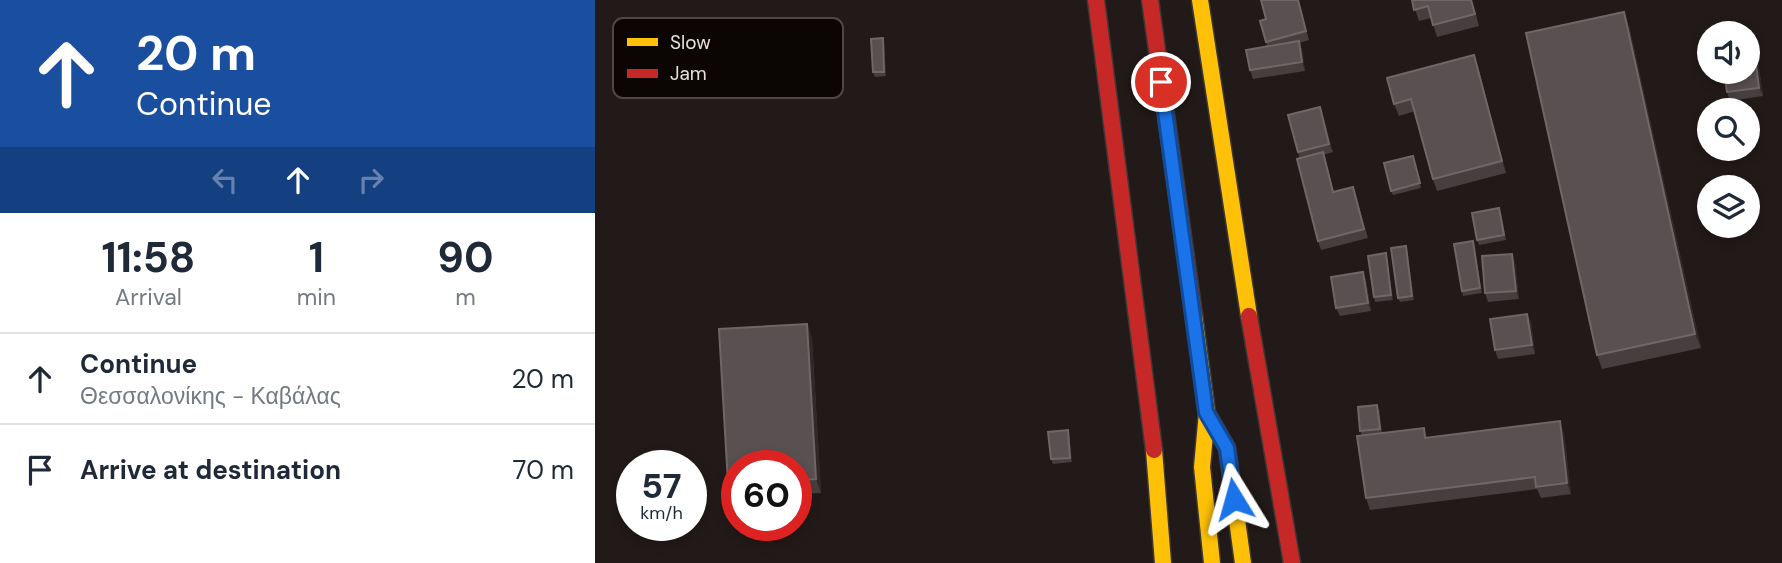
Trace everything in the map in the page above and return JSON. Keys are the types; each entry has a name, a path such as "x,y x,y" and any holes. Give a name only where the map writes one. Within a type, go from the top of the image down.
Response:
{"street":[{"path":"1097,0 1152,424 1163,563"},
{"path":"1150,0 1206,412 1202,467 1212,563"},
{"path":"1200,0 1261,396 1292,563"},
{"path":"1206,412 1227,448 1243,563"}],"building":[{"path":"1261,0 1298,0 1306,31 1266,42 1260,21 1266,19"},
{"path":"1412,0 1471,0 1475,14 1433,25 1428,6 1414,10"},
{"path":"1624,12 1695,334 1597,355 1526,33"},
{"path":"883,38 884,72 873,72 871,39"},
{"path":"1299,41 1302,62 1250,70 1246,50"},
{"path":"1474,55 1502,161 1433,179 1411,99 1394,104 1387,78"},
{"path":"1726,84 1758,84 1759,88 1727,92"},
{"path":"1320,107 1329,144 1298,152 1288,115"},
{"path":"1323,152 1333,192 1353,187 1364,229 1318,241 1297,159"},
{"path":"1413,156 1420,183 1391,191 1384,163"},
{"path":"1499,208 1504,235 1477,240 1472,213"},
{"path":"1473,241 1480,288 1462,291 1454,244"},
{"path":"1406,246 1412,296 1398,298 1391,248"},
{"path":"1386,253 1391,295 1374,297 1368,256"},
{"path":"1512,254 1516,291 1485,293 1482,256"},
{"path":"1363,272 1368,303 1336,308 1331,277"},
{"path":"1527,314 1532,345 1495,350 1490,319"},
{"path":"807,324 816,479 812,479 812,450 726,450 719,329"},
{"path":"1377,405 1380,429 1360,431 1358,407"},
{"path":"1560,421 1567,483 1536,487 1535,477 1366,498 1357,436 1424,428 1425,438"},
{"path":"1068,430 1070,458 1051,459 1048,432"}],"traffic: slow":[{"path":"1200,0 1249,316"},
{"path":"1194,315 1207,412 1202,467 1212,563"},
{"path":"1207,413 1227,448 1243,563"},
{"path":"1154,450 1163,563"}],"traffic: jam":[{"path":"1096,0 1154,450"},
{"path":"1150,0 1194,315"},
{"path":"1249,316 1292,563"}],"route":[{"path":"1161,82 1206,412 1227,448 1234,499"}]}
